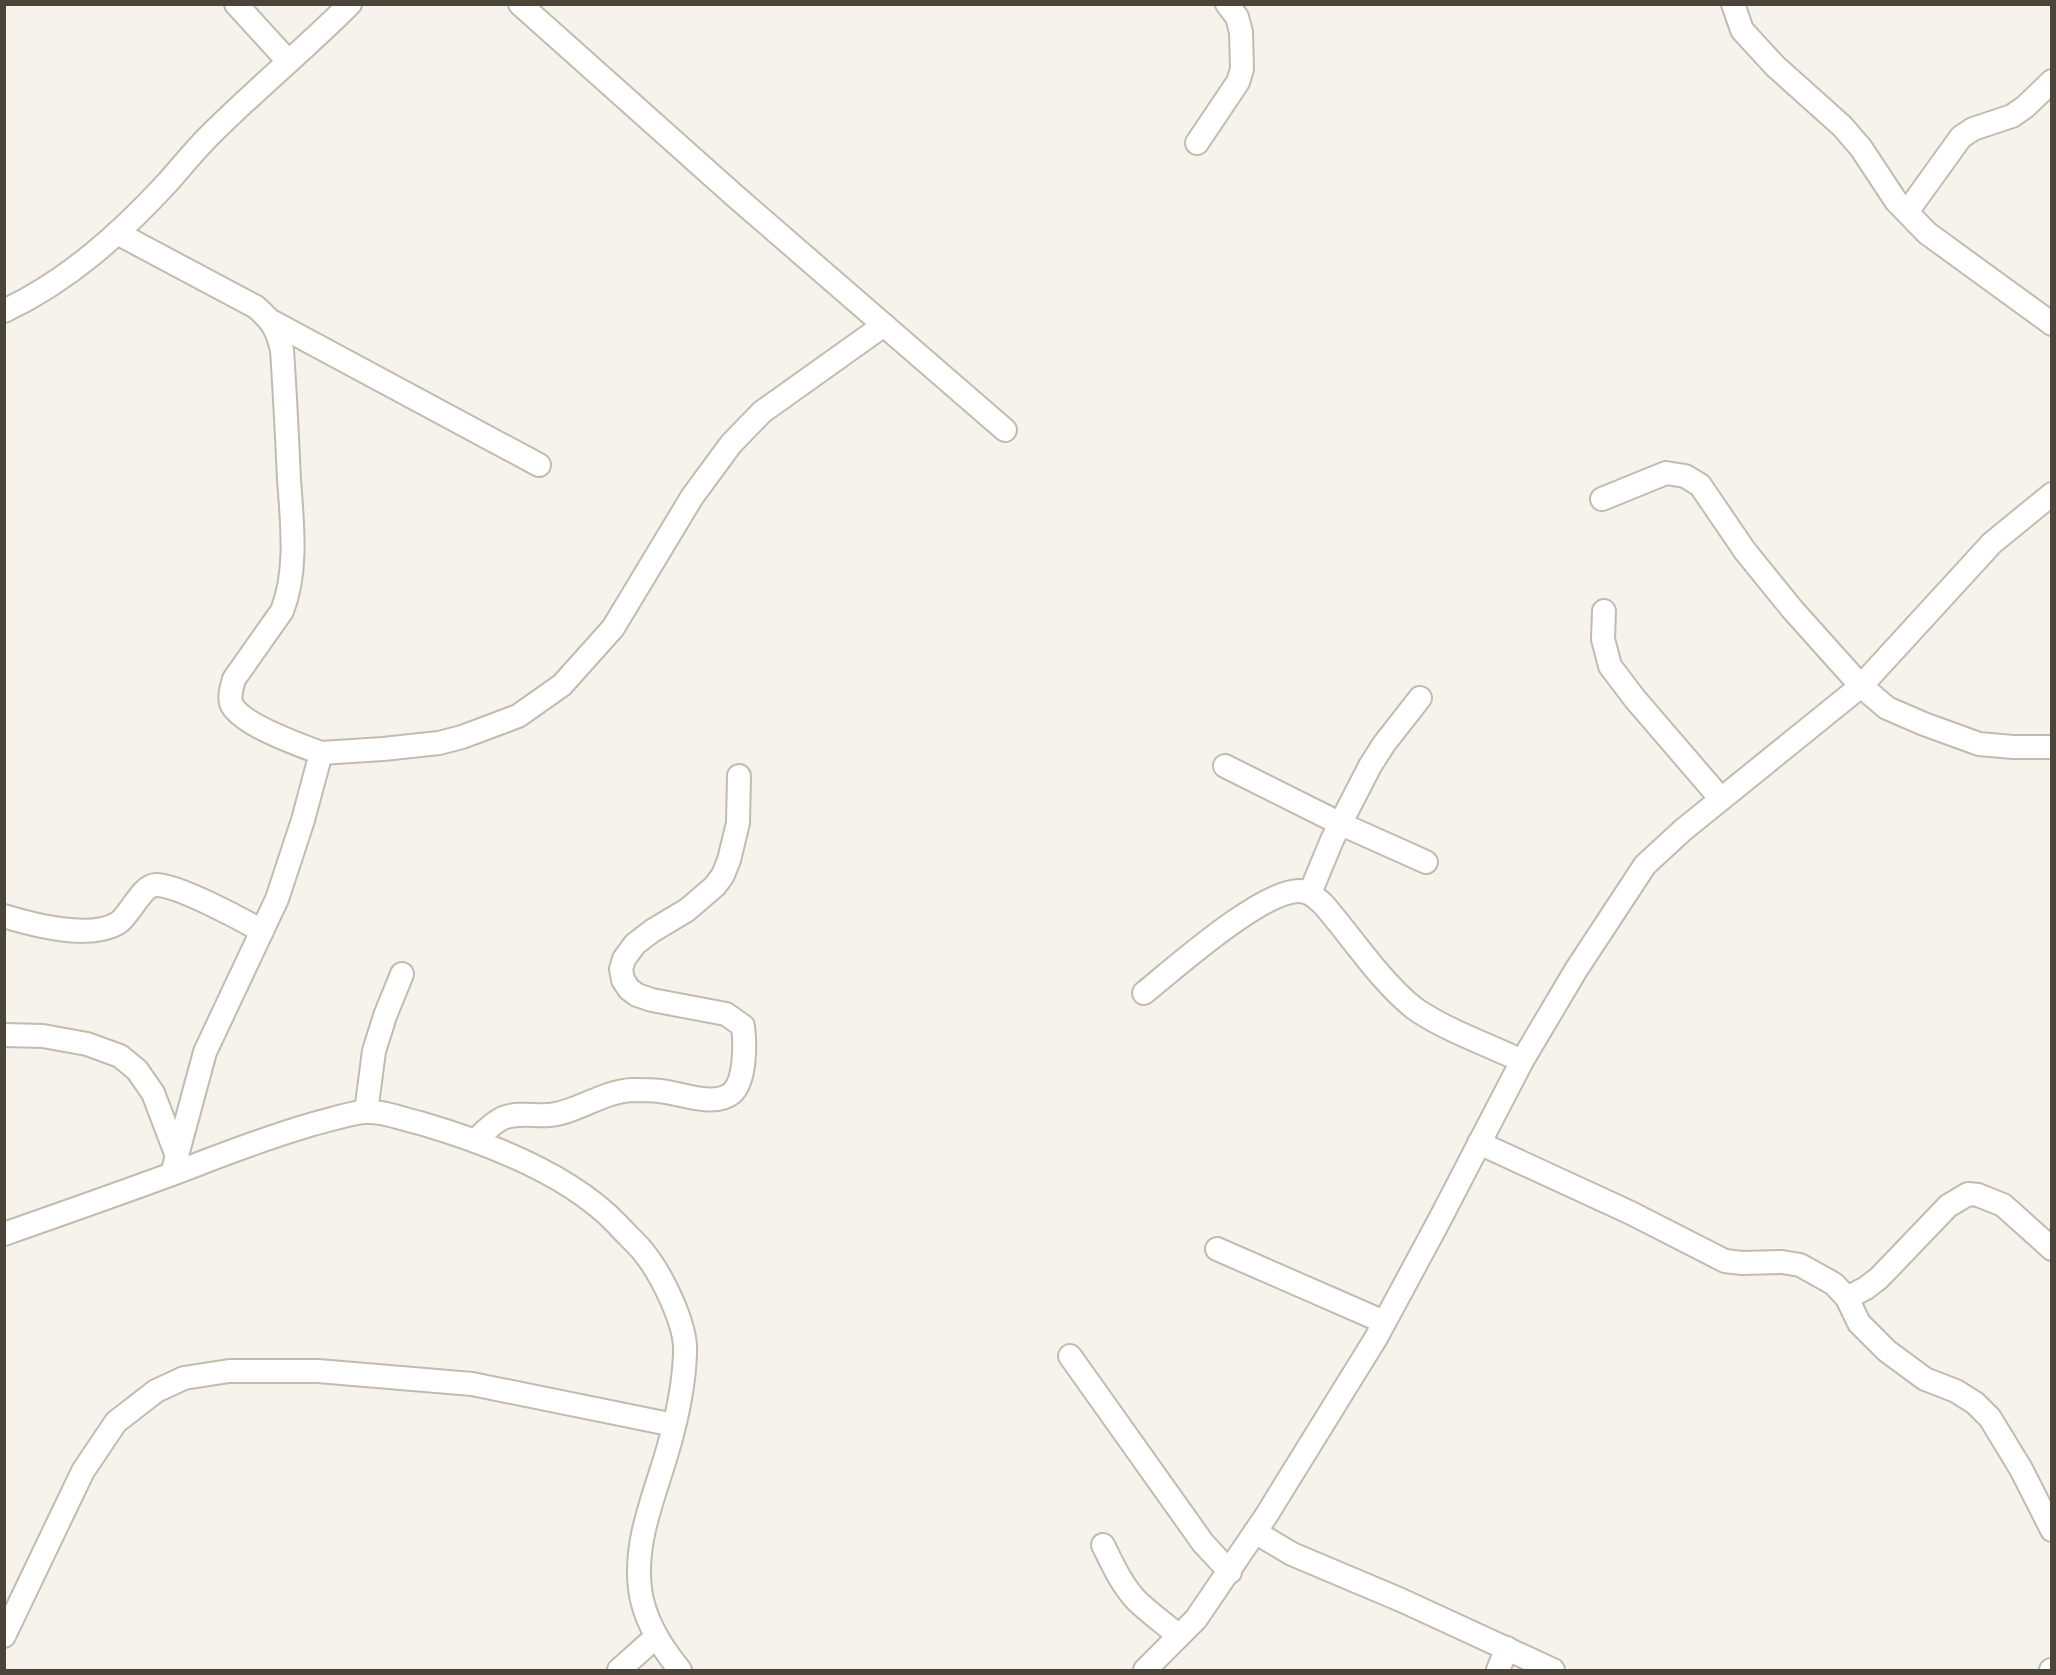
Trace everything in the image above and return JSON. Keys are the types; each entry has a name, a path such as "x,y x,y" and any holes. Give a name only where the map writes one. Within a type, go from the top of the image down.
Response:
{"street":[{"path":"236,4 288,62"},
{"path":"4,311 38,292 86,260 117,233 166,184 209,135 350,4"},
{"path":"520,4 727,189 1005,430"},
{"path":"1197,143 1238,82 1242,69 1241,32 1237,17 1227,4"},
{"path":"1733,4 1742,30 1775,66 1842,126 1861,148 1896,201 1927,233 2052,324"},
{"path":"1907,212 1961,137 1978,127 2012,116 2052,81"},
{"path":"117,233 256,308 271,321 538,465"},
{"path":"271,321 278,332 282,350 293,541 289,581 282,611 234,680 230,691 231,703 239,713 270,732 321,753 439,743 462,737 518,716 562,685 613,628 692,497 731,444 762,412 884,325"},
{"path":"1602,500 1666,473 1685,476 1700,485 1745,551 1792,609 1861,686 1887,708 1958,737 1991,745 2052,747"},
{"path":"1145,1671 1196,1619 1255,1532 1384,1322 1522,1061 1576,970 1645,865 1683,830 1861,686 1992,543 2052,494"},
{"path":"1604,611 1603,639 1610,666 1635,699 1721,799"},
{"path":"1310,893 1332,840 1374,759 1420,698"},
{"path":"174,1165 205,1052 277,899 306,810 321,753"},
{"path":"1225,766 1341,824 1426,862"},
{"path":"475,1141 504,1118 523,1114 560,1113 615,1092 661,1091 705,1099 721,1098 733,1092 743,1066 745,1044 743,1026 726,1014 652,1000 637,994 628,989 621,969 624,959 635,944 687,910 715,886 723,875 738,823 739,776"},
{"path":"4,916 57,929 103,929 125,918 146,890 154,885 169,887 216,907 262,931"},
{"path":"1144,993 1212,938 1250,911 1277,897 1302,891 1310,893 1323,904 1393,989 1415,1008 1439,1022 1522,1061"},
{"path":"366,1112 374,1051 402,974"},
{"path":"4,1035 44,1036 87,1044 120,1056 137,1070 153,1093 174,1165"},
{"path":"4,1234 174,1165 330,1119 366,1112 395,1116 475,1141 523,1162 574,1189 608,1215 643,1251 664,1286 683,1332 686,1349 683,1385 668,1450 651,1501 639,1558 640,1590 647,1616 656,1637 680,1671"},
{"path":"1479,1143 1631,1213 1725,1261 1782,1262 1800,1265 1834,1284 1846,1298 1859,1323 1887,1351 1925,1379 1956,1391 1975,1403 1990,1418 2021,1469 2052,1530"},
{"path":"1846,1298 1880,1278 1948,1206 1968,1194 1978,1195 2003,1205 2052,1249"},
{"path":"1217,1249 1384,1322"},
{"path":"1070,1356 1203,1542 1230,1572"},
{"path":"4,1636 83,1471 116,1422 156,1391 184,1378 228,1371 318,1371 472,1384 674,1425"},
{"path":"1255,1532 1275,1546 1401,1600 1553,1671"},
{"path":"1102,1545 1129,1592 1179,1636"},
{"path":"619,1671 656,1637"},
{"path":"1498,1671 1507,1648"}]}
